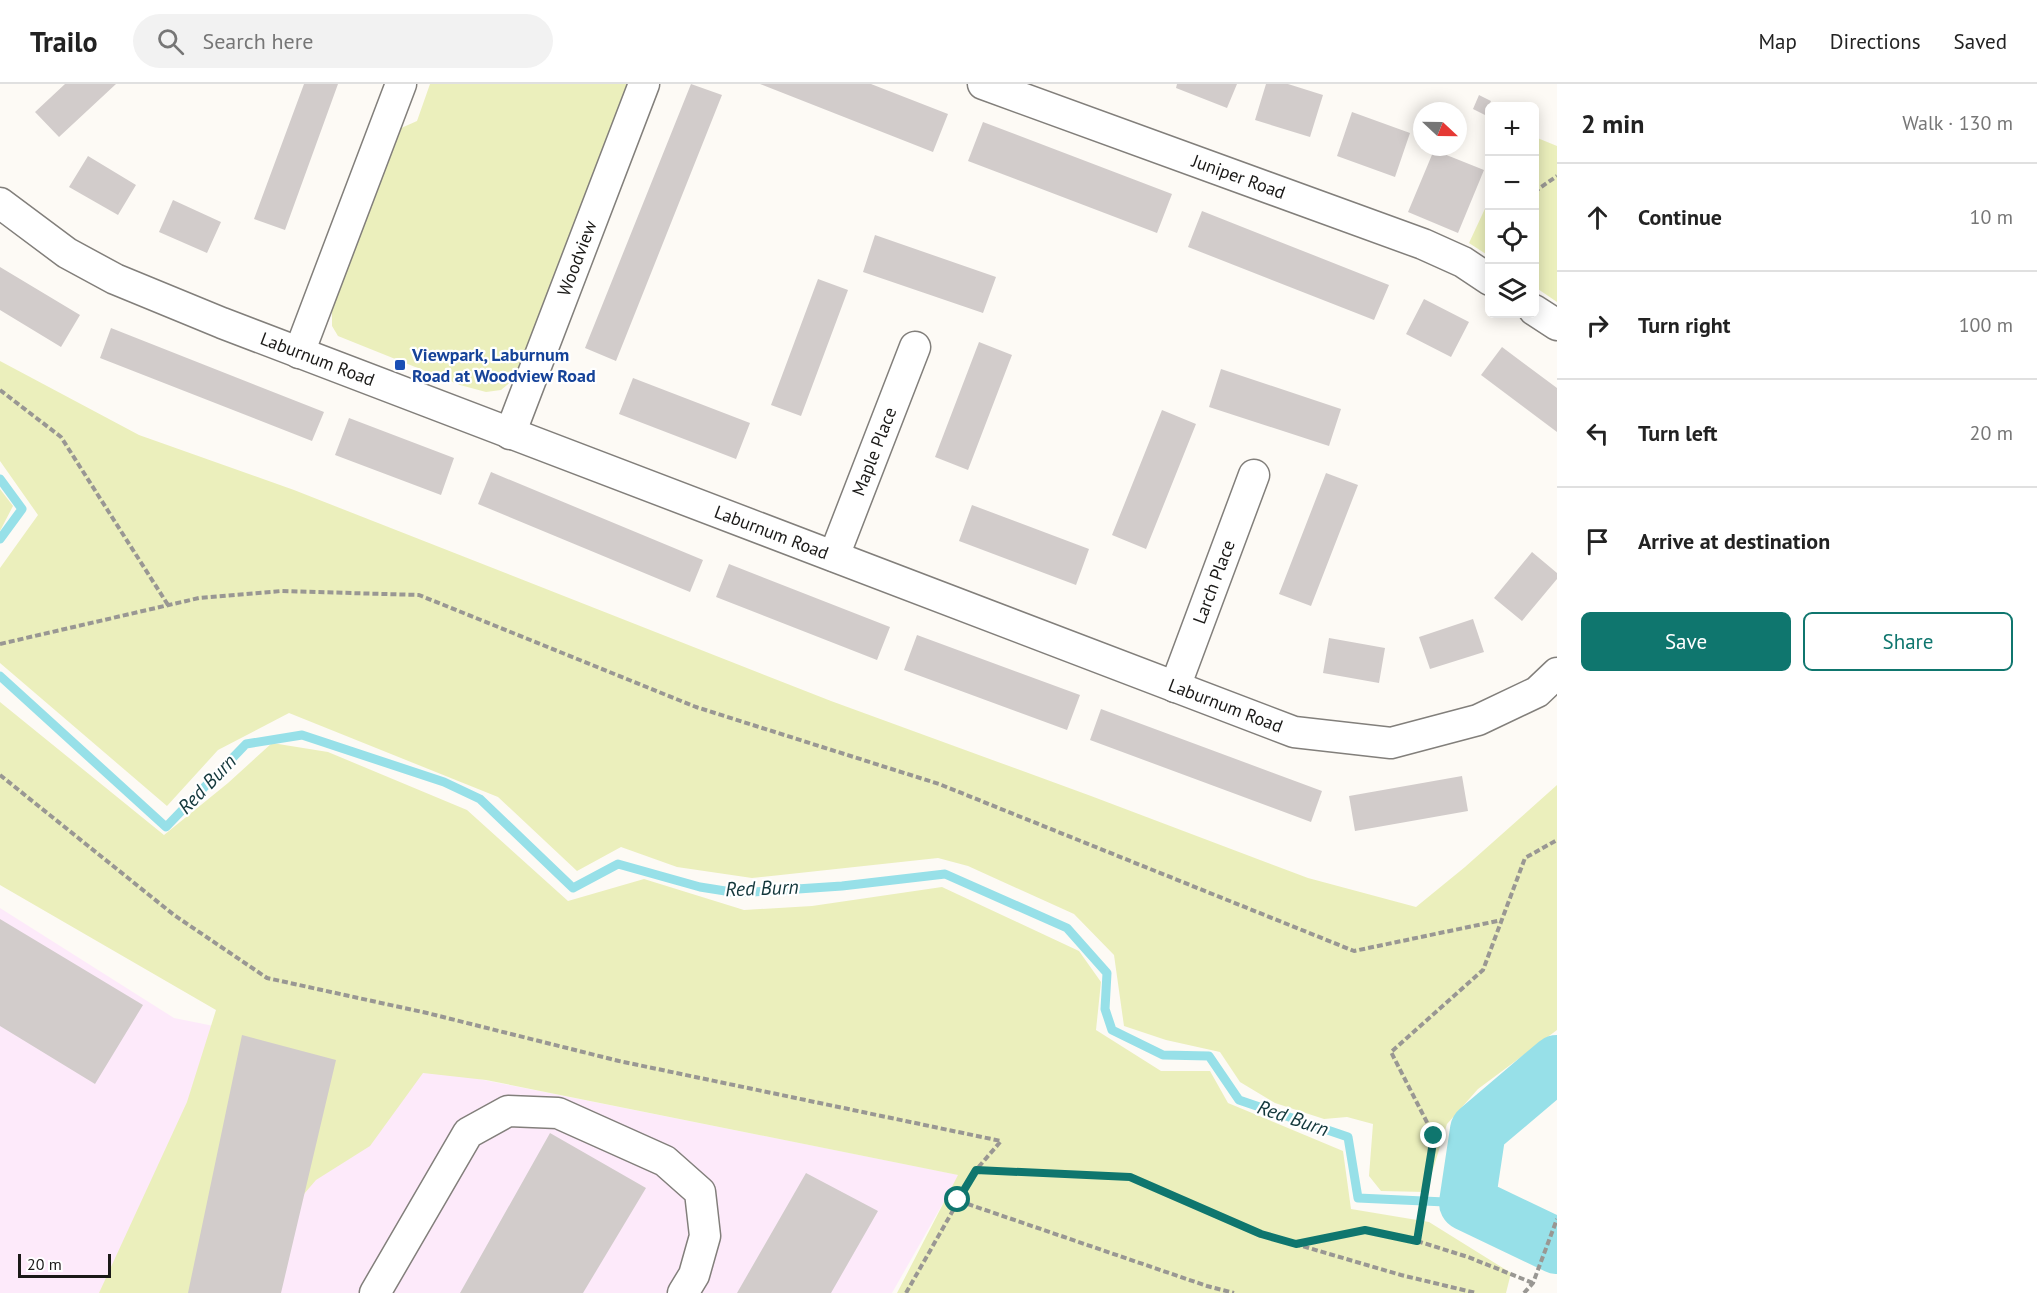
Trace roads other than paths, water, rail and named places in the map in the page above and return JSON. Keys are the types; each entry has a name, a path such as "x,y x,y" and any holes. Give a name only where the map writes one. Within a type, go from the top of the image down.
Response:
{"street":[{"path":"299,353 401,84"},
{"name":"Woodview","path":"510,434 644,84"},
{"name":"Juniper Road","path":"983,84 1423,244 1463,262 1485,277"},
{"name":"Laburnum Road","path":"0,203 67,253 115,279 299,353 1294,732 1391,743 1478,720 1537,692 1557,673"},
{"path":"1539,313 1557,326"},
{"name":"Maple Place","path":"834,556 915,347"},
{"name":"Larch Place","path":"1175,687 1254,475"},
{"path":"375,1293 468,1133 508,1111 558,1113 665,1161 700,1192 705,1236 694,1275 683,1293"}],"waterway":[{"name":"Red Burn","path":"0,479 22,509 0,539"},
{"name":"Red Burn","path":"0,676 166,827 246,744 302,735 444,782 480,799 573,888 618,864 700,887 738,893 842,886 945,874 1067,928 1107,973 1105,1009 1112,1030 1163,1055 1209,1056 1239,1100 1348,1137 1358,1198 1467,1203"},
{"path":"1557,1063 1478,1130 1467,1203 1557,1246"}],"place":[{"name":"Viewpark, Laburnum Road at Woodview Road","path":"400,365"}]}
